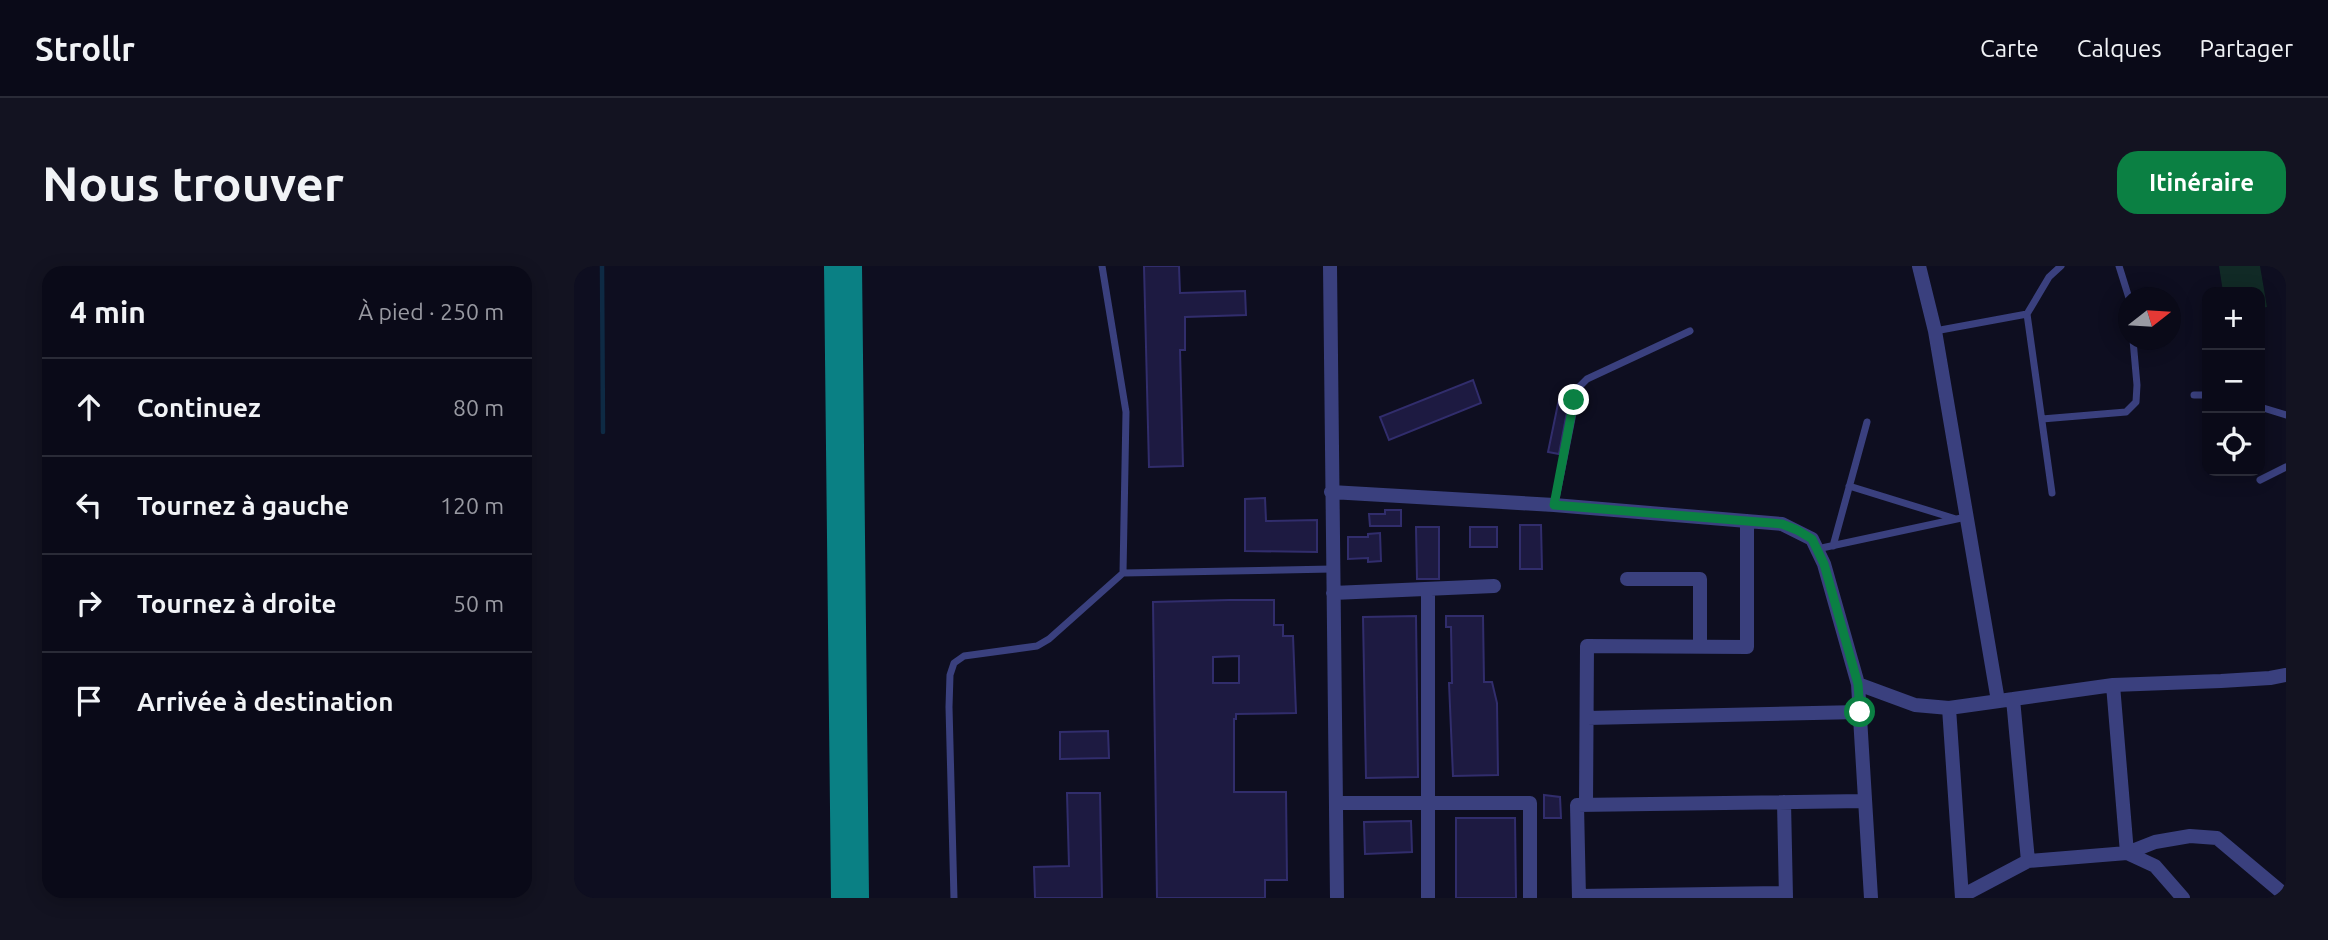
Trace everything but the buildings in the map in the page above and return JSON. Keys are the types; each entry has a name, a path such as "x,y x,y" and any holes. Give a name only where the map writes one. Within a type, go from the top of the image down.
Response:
{"street":[{"path":"1330,266 1337,898"},
{"path":"1329,287 1340,266"},
{"path":"1919,266 1935,331 1962,518 1998,701"},
{"path":"1331,492 1554,505 1782,524 1812,539 1824,564 1858,684 1871,898"},
{"path":"1586,805 1587,646 1747,646 1747,521"},
{"path":"1627,579 1700,579 1700,646"},
{"path":"1334,593 1494,586"},
{"path":"1428,589 1428,898"},
{"path":"1858,684 1915,705 1949,708 2113,685 2286,675"},
{"path":"2113,685 2127,853"},
{"path":"2013,699 2028,861"},
{"path":"1949,708 1962,897 2028,861 2127,853 2155,842 2190,836 2217,838 2286,896"},
{"path":"1587,718 1860,712"},
{"path":"1784,802 1786,896 1579,897 1577,806 1586,805 1784,802 1864,801"},
{"path":"1336,803 1530,803 1530,898"},
{"path":"2127,853 2155,866 2183,898"}],"lane":[{"path":"1102,266 1126,412 1123,573"},
{"path":"2052,493 2027,314 2049,277 2061,266"},
{"path":"2119,266 2126,287"},
{"path":"1935,331 2027,314"},
{"path":"1554,505 1578,388 1587,379 1690,331"},
{"path":"2042,419 2126,412 2136,402 2134,350"},
{"path":"2194,395 2202,395"},
{"path":"2265,409 2286,415"},
{"path":"1833,546 1867,422"},
{"path":"2260,480 2286,467"},
{"path":"1849,486 1962,518"},
{"path":"1817,550 1962,518"},
{"path":"954,898 949,707 950,675 954,663 964,656 1037,646 1049,639 1123,573 1332,569"}],"green space":[{"path":"2219,266 2260,266 2264,287 2222,287"}],"waterway":[{"path":"602,266 603,432"}],"taxiway":[{"path":"843,266 850,898"}],"route":[{"path":"1574,400 1554,505 1782,524 1812,539 1824,564 1858,684 1860,712"}]}
